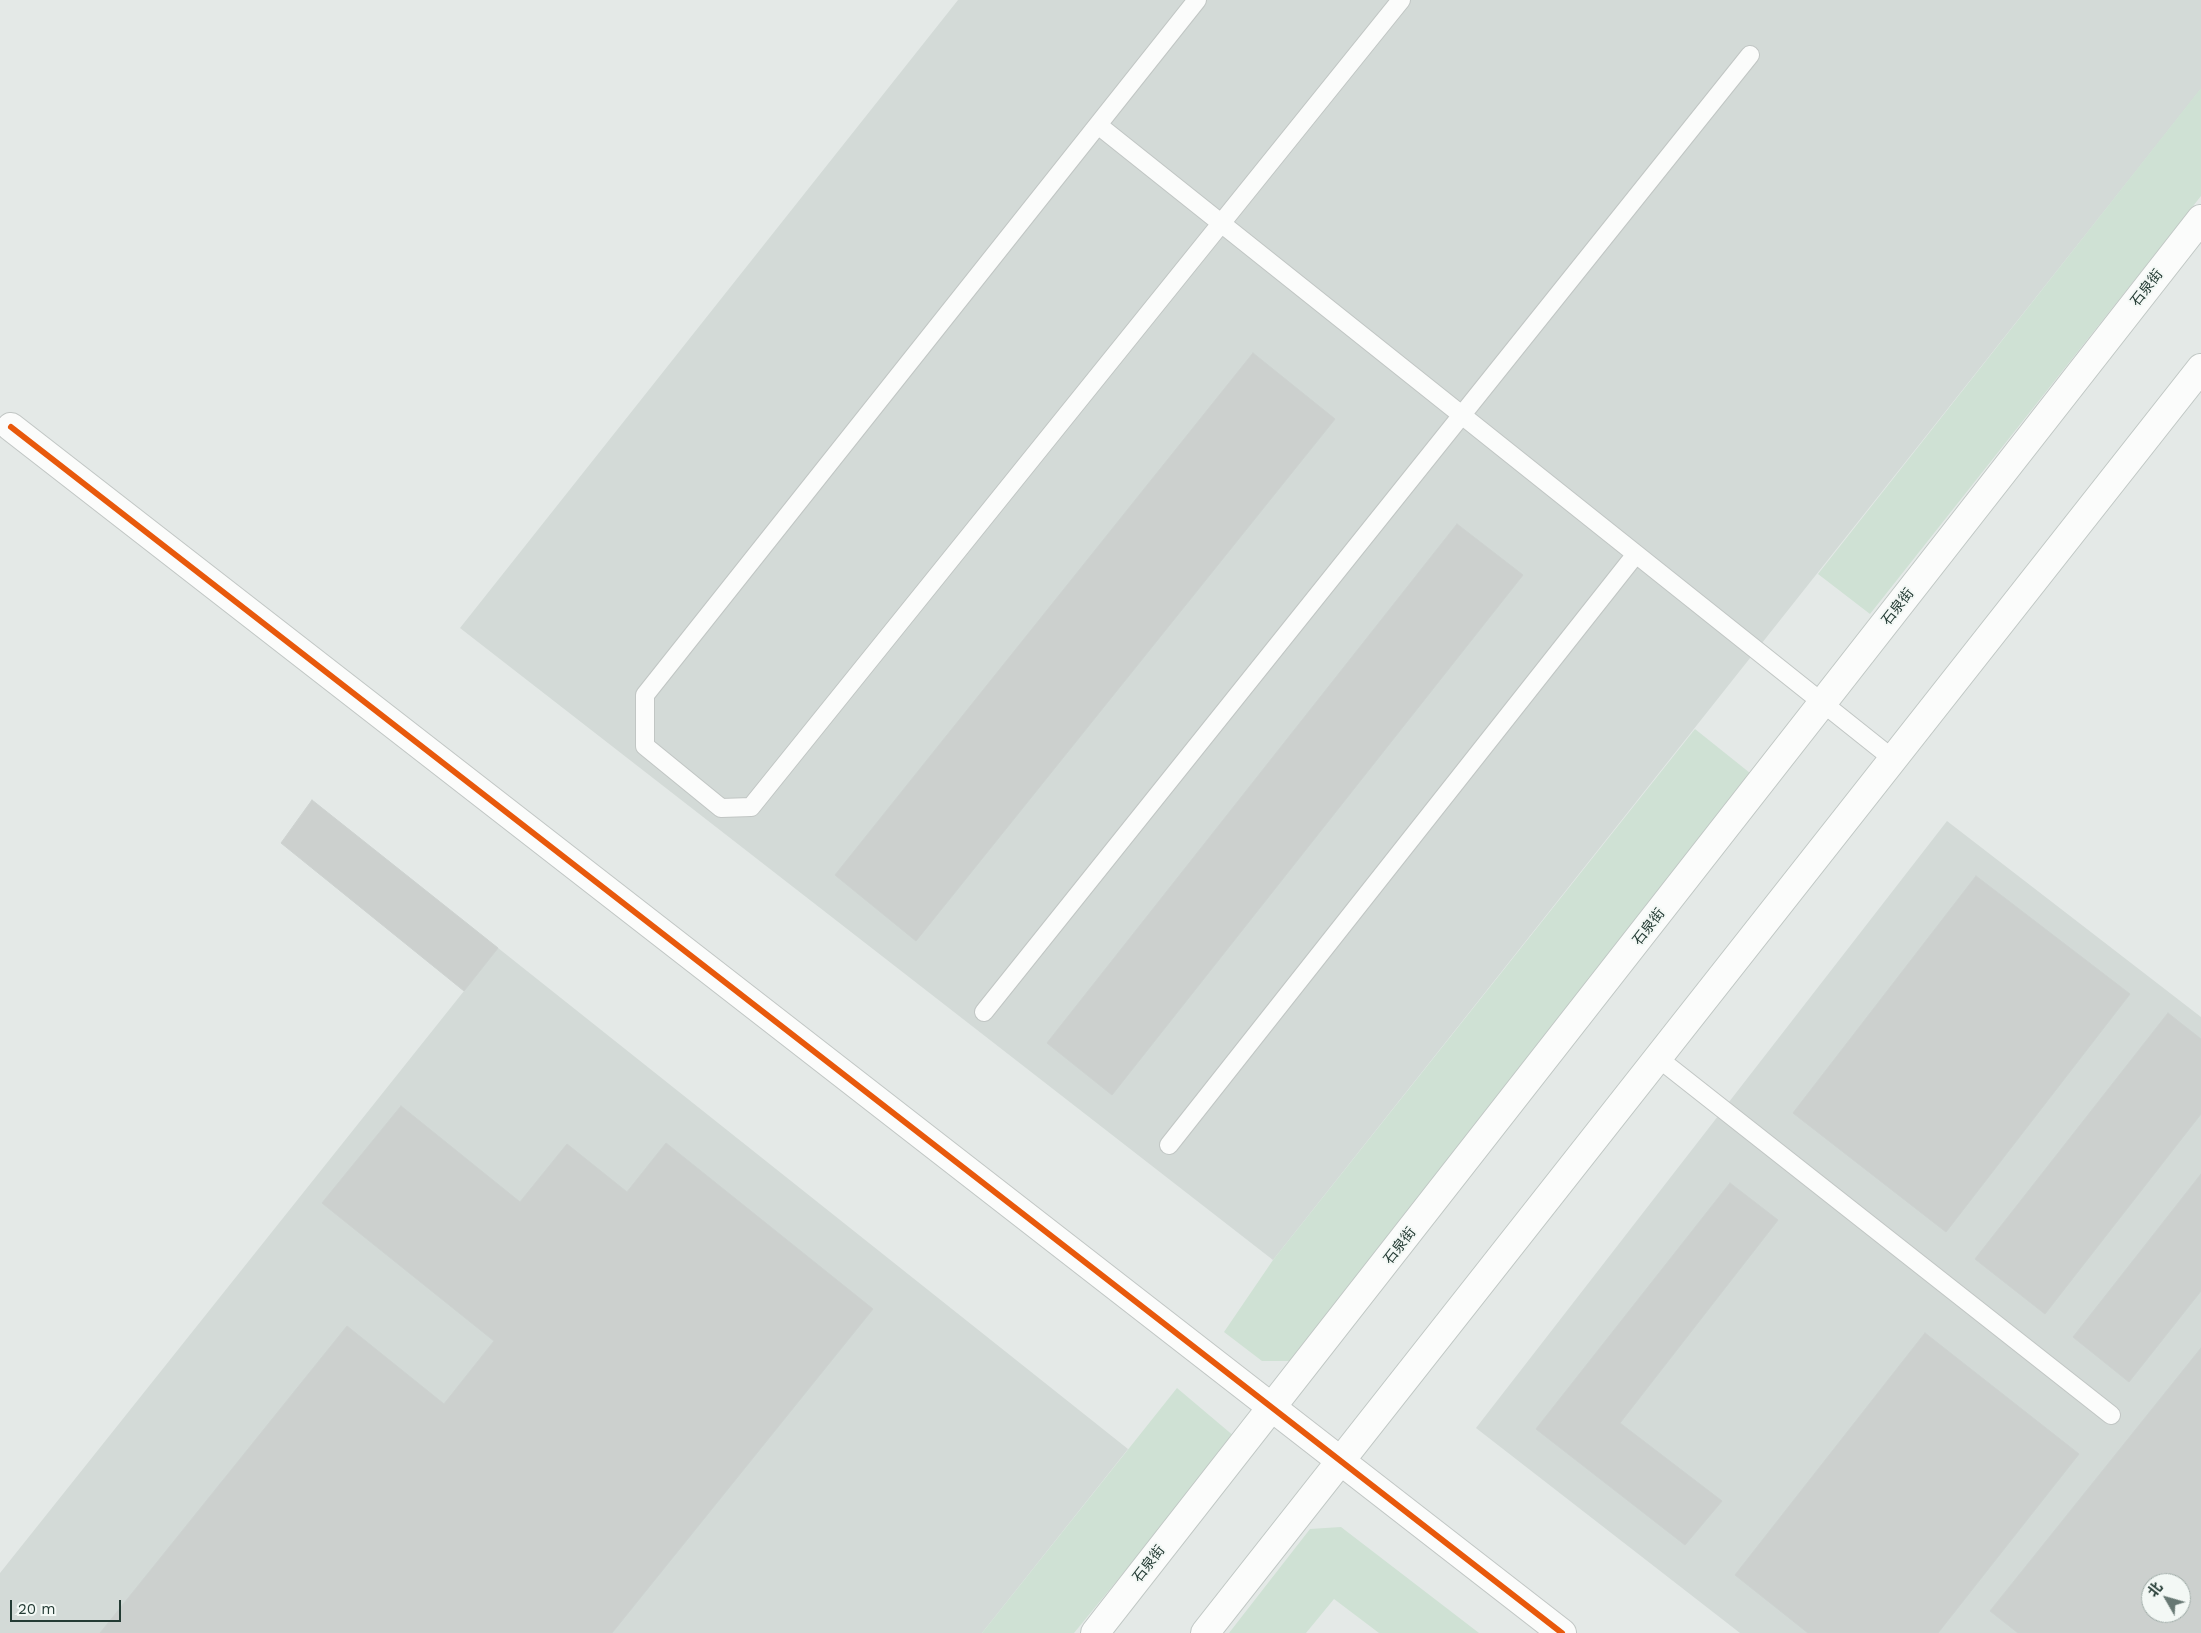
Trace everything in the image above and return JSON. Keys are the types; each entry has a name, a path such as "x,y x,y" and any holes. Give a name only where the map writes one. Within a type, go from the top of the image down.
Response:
{"main road":[{"name":"石泉街","path":"1095,1633 1274,1407 2201,219"},
{"path":"1205,1633 2201,368"},
{"path":"11,427 1274,1407 1562,1633"}],"lane":[{"path":"1197,0 645,695 645,746 721,808 751,807 1402,0"},
{"path":"984,1012 1750,55"},
{"path":"1098,125 1893,759"},
{"path":"1170,1145 1636,554"},
{"path":"1658,1058 2111,1416"}],"shaded area":[{"path":"958,0 2201,0 2201,89 1273,1260 460,628"},
{"path":"312,800 1128,1449 982,1633 0,1633 0,1573 464,991 281,843"},
{"path":"1947,821 2201,1017 2201,1633 1740,1633 1476,1428"}],"green space":[{"path":"2201,88 2201,196 1870,614 1818,574"},
{"path":"1695,729 1750,773 1295,1361 1262,1361 1224,1332 1273,1260"},
{"path":"1177,1388 1235,1437 1074,1633 982,1633"},
{"path":"1341,1527 1479,1633 1379,1633 1334,1599 1306,1633 1229,1633 1310,1529"}],"building":[{"path":"1253,353 1335,419 916,941 835,875"},
{"path":"1457,524 1523,575 1112,1095 1047,1043"},
{"path":"312,800 498,948 464,991 281,843"},
{"path":"1976,876 2130,994 1946,1232 1793,1113"},
{"path":"2168,1013 2201,1039 2201,1114 2045,1314 1975,1259"},
{"path":"401,1106 520,1202 567,1144 627,1192 666,1143 873,1309 612,1633 100,1633 347,1326 444,1404 494,1341 322,1203"},
{"path":"2201,1174 2201,1291 2129,1382 2073,1337"},
{"path":"1730,1183 1778,1220 1620,1423 1722,1501 1685,1545 1536,1429"},
{"path":"1925,1333 2079,1454 1938,1633 1808,1633 1735,1575"},
{"path":"2201,1348 2201,1633 2018,1633 1990,1611"}],"cycle path":[{"path":"11,427 1562,1633"}]}
